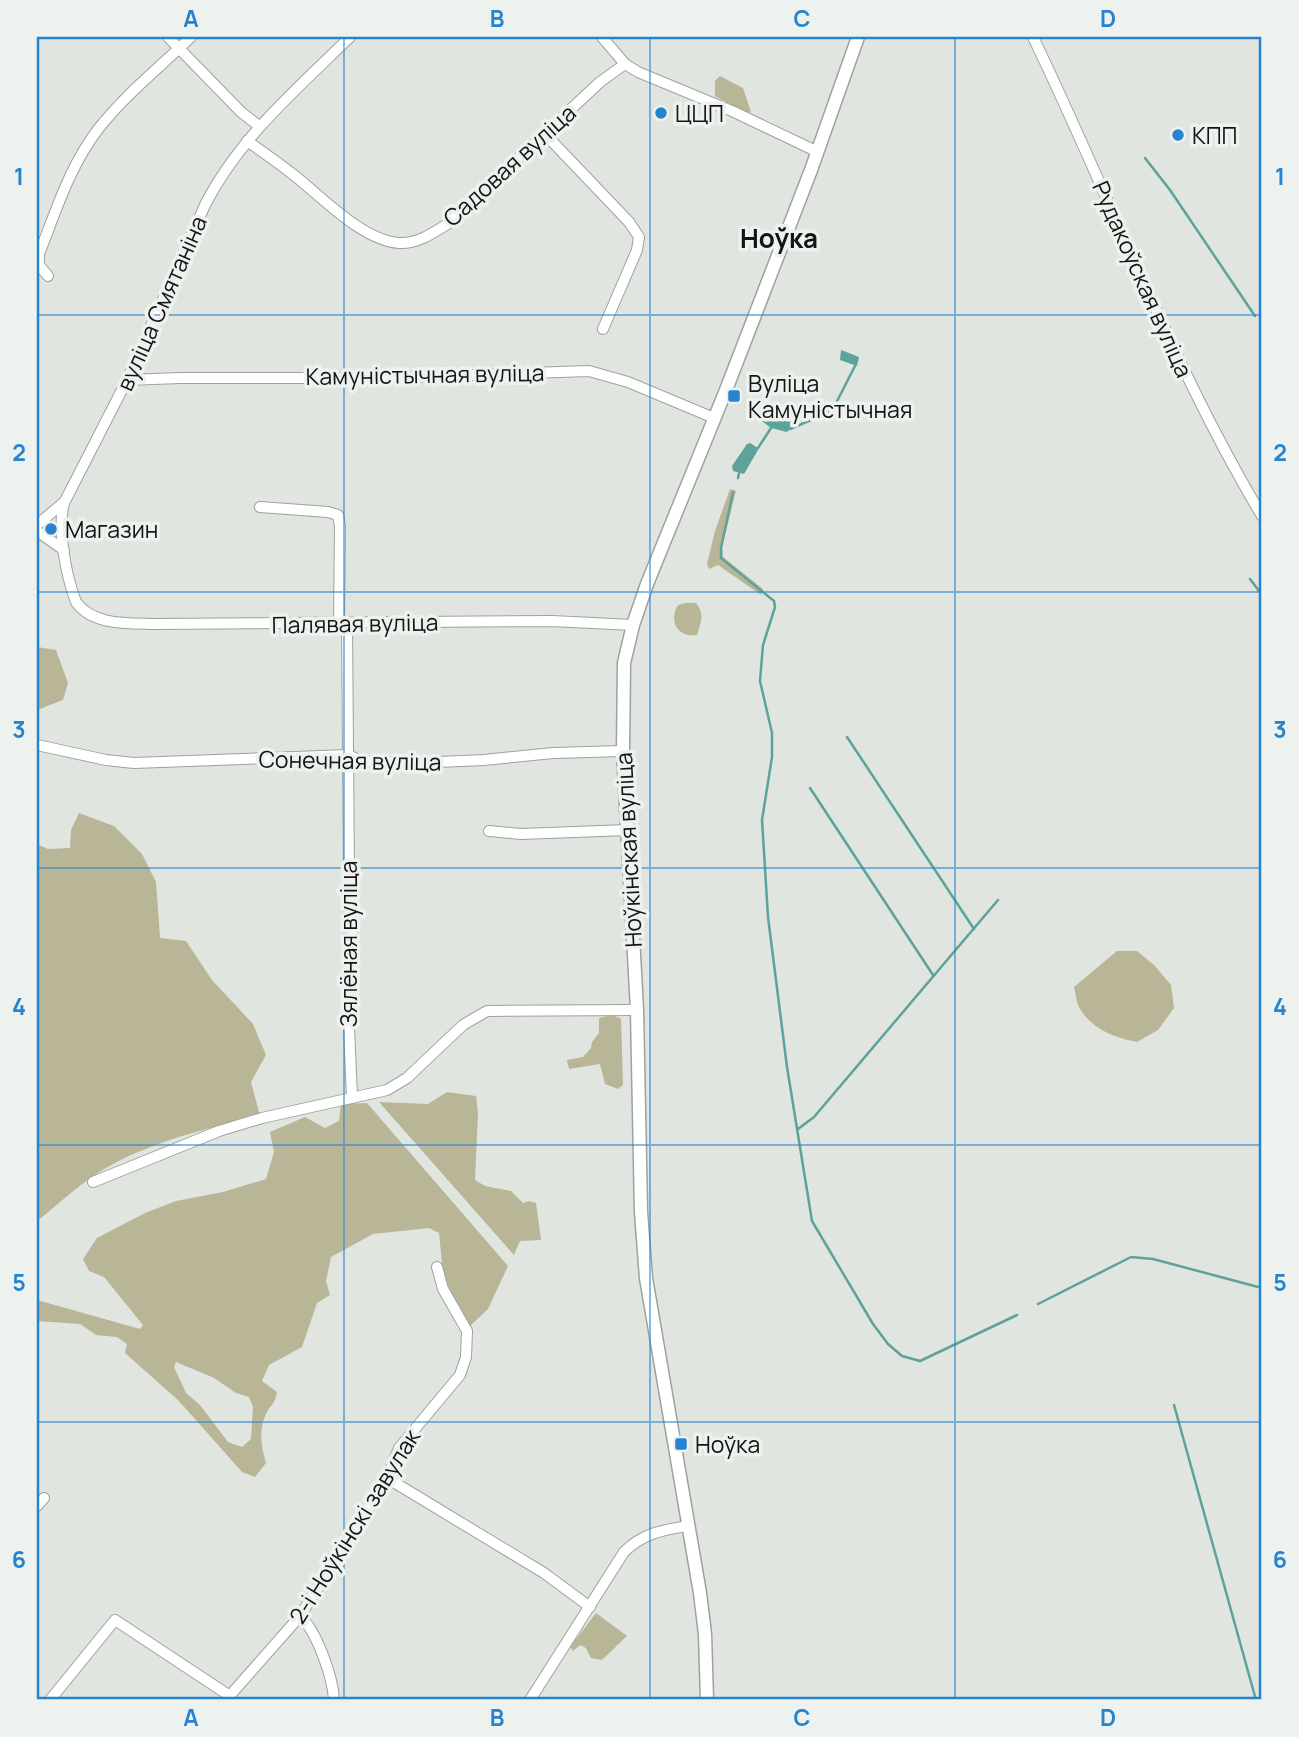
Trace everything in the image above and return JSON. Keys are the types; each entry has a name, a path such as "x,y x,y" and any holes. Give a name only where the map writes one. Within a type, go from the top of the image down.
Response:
{"main road":[{"name":"Ноўкінская вуліца","path":"707,1700 705,1634 646,1278 641,1212 637,1010 623,751 624,663 646,584 818,152 858,37"}],"street":[{"path":"168,37 241,112 259,126"},
{"path":"48,276 39,265 39,254 67,181 82,155 121,103 191,37"},
{"name":"вуліца Смятаніна","path":"81,609 73,593 64,550 60,517 64,503 127,380 215,186 259,126 350,37"},
{"path":"602,37 625,64 638,72 732,111 818,152"},
{"name":"Рудакоўская вуліца","path":"1033,37 1182,369 1229,460 1262,516"},
{"name":"Садовая вуліца","path":"247,141 348,220 381,239 398,243 424,238 449,223 600,82 625,64"},
{"path":"545,134 629,222 639,237 637,250 603,330"},
{"name":"Камуністычная вуліца","path":"127,380 389,378 579,370 628,382 714,418"},
{"path":"37,525 64,503"},
{"name":"Зялёная вуліца","path":"260,507 338,515 340,526 353,944 347,983 352,1096"},
{"path":"37,531 64,550"},
{"name":"Палявая вуліца","path":"81,609 93,617 126,623 552,621 633,625"},
{"name":"Сонечная вуліца","path":"37,745 106,760 134,762 348,755 361,761 414,763 623,751"},
{"path":"489,831 521,834 627,830"},
{"path":"93,1182 219,1131 352,1096 387,1090 407,1078 463,1025 487,1011 637,1010"},
{"name":"2-і Ноўкінскі завулак","path":"228,1698 300,1616 387,1478 399,1448 460,1375 466,1357 467,1331 443,1289 437,1267"},
{"path":"387,1478 544,1573 590,1607"},
{"path":"530,1700 617,1562 631,1545 649,1534 688,1526"},
{"path":"300,1616 311,1630 327,1668 334,1700"},
{"path":"50,1700 115,1620 228,1698"}],"shaded area":[{"path":"720,76 743,88 751,112 747,113 715,96 715,81"},
{"path":"730,489 736,491 722,547 723,557 763,589 761,595 718,565 709,569 707,564"},
{"path":"696,603 701,611 697,635 685,634 675,622 678,605"},
{"path":"37,647 56,650 68,683 63,700 37,710"},
{"path":"79,813 114,826 142,854 156,882 160,938 186,941 212,980 253,1024 266,1055 251,1082 260,1116 181,1136 142,1150 88,1180 37,1221 37,844 48,849 70,848 71,830"},
{"path":"1117,951 1137,951 1154,965 1171,985 1174,1008 1158,1030 1137,1042 1112,1035 1098,1027 1085,1016 1077,1001 1074,987"},
{"path":"612,1015 621,1019 623,1085 618,1089 605,1084 600,1064 569,1069 567,1060 583,1057 599,1033 599,1018"},
{"path":"447,1092 476,1096 478,1113 475,1180 485,1186 511,1191 523,1203 536,1203 541,1240 520,1241 514,1255 379,1102 428,1104"},
{"path":"367,1103 508,1266 488,1309 468,1328 443,1274 439,1233 429,1228 373,1234 331,1257 326,1281 330,1295 317,1303 302,1347 269,1365 262,1381 277,1392 261,1431 266,1463 255,1477 242,1472 179,1401 125,1353 127,1344 117,1337 96,1335 80,1324 37,1321 37,1300 140,1329 143,1325 104,1277 89,1271 83,1259 97,1238 145,1213 176,1201 223,1192 266,1179 274,1152 270,1132 305,1117 325,1128 339,1121 341,1104","holes":["176,1362 214,1378 236,1393 249,1397 253,1407 251,1439 242,1447 228,1442 200,1405 186,1393 174,1367"]},
{"path":"596,1613 627,1636 602,1660 591,1658 583,1646 580,1645 573,1651 570,1647"}],"water":[{"path":"841,350 859,357 857,366 840,360"},
{"path":"768,406 791,414 790,429 787,432 771,428 759,419 760,412"},
{"path":"750,443 758,450 744,474 733,471 732,466"}],"waterway":[{"path":"1145,158 1170,190 1255,316"},
{"path":"790,429 832,411 855,366"},
{"path":"758,448 771,428"},
{"path":"738,478 739,473"},
{"path":"733,492 721,558 774,601 775,607 763,645 760,681 772,733 772,757 762,820 768,917 787,1067 812,1221 873,1324 888,1344 902,1356 920,1361 1017,1315"},
{"path":"1250,579 1262,595"},
{"path":"847,737 974,929"},
{"path":"810,788 933,975"},
{"path":"798,1129 814,1117 998,900"},
{"path":"1038,1304 1131,1257 1153,1259 1262,1288"},
{"path":"1174,1405 1256,1700"}],"place":[{"name":"ЦЦП","path":"661,113"},
{"name":"КПП","path":"1178,135"},
{"name":"Вуліца Камуністычная","path":"734,396"},
{"name":"Магазин","path":"51,529"},
{"name":"Ноўка","path":"681,1444"}],"district":[{"name":"Ноўка","path":"779,238"}]}
